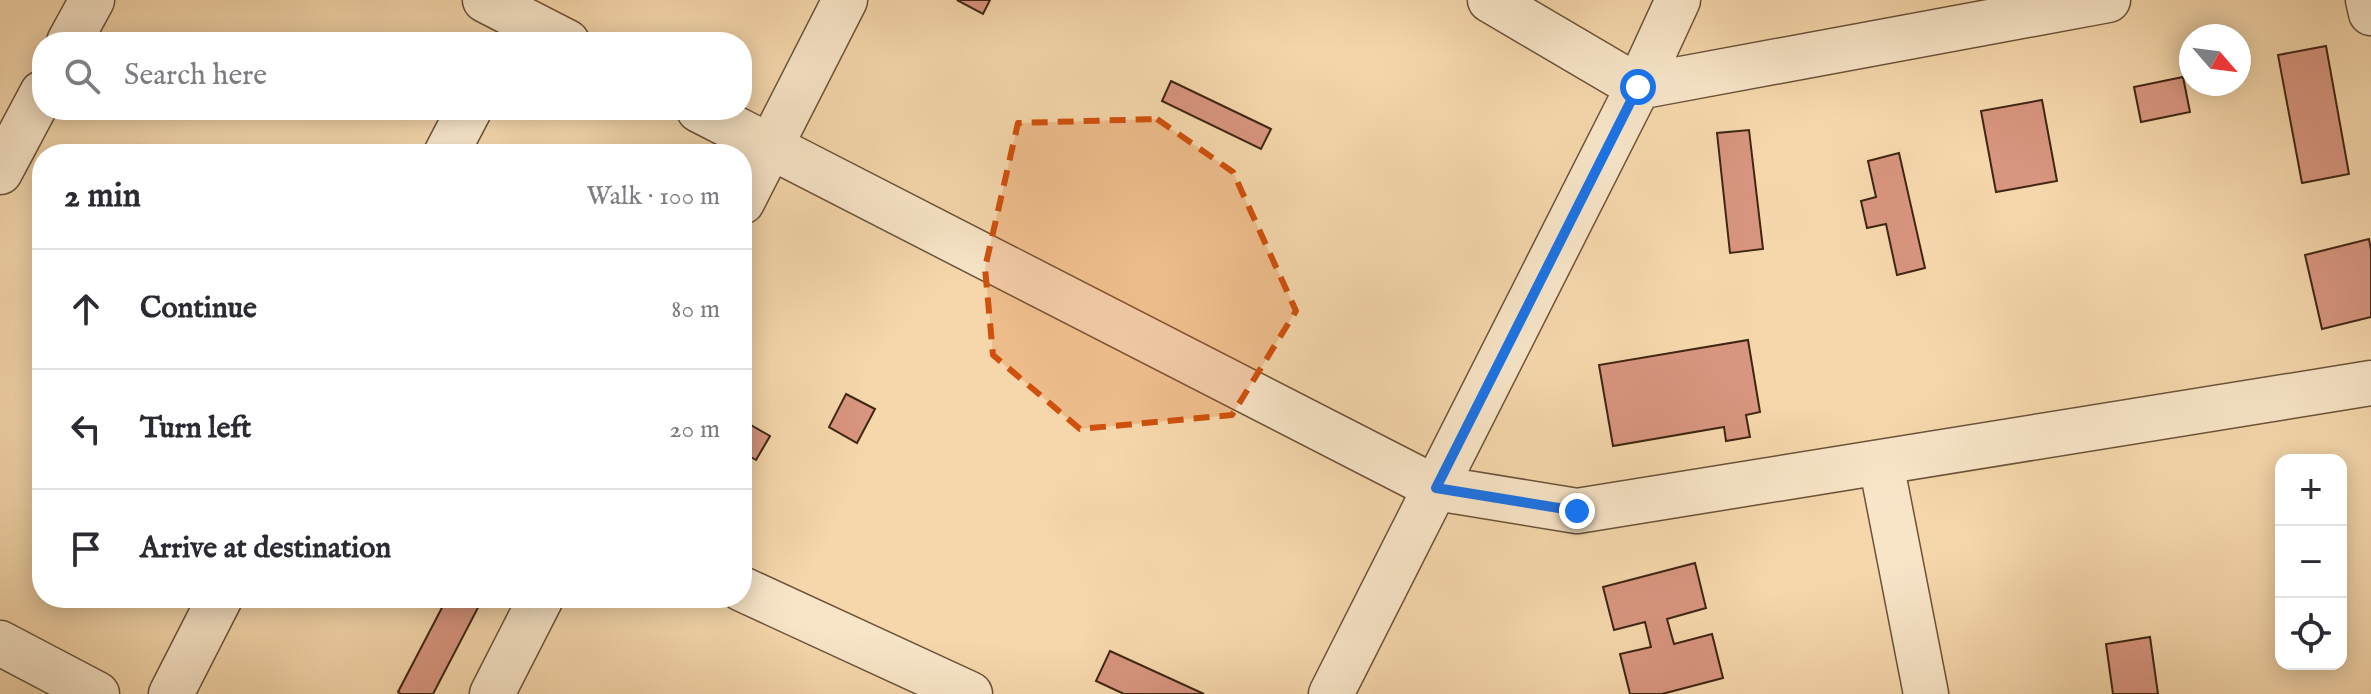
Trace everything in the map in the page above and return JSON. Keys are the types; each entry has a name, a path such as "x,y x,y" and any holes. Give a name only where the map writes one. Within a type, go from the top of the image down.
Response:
{"street":[{"path":"74,32 92,0"},
{"path":"752,182 845,0"},
{"path":"1490,0 1638,87 2108,0"},
{"path":"1331,694 1638,87 1678,0"},
{"path":"2368,0 2371,13"},
{"path":"507,15 545,32"},
{"path":"0,172 32,112"},
{"path":"451,144 464,120"},
{"path":"718,120 1436,488 1577,511 2371,383"},
{"path":"1881,463 1926,694"},
{"path":"752,594 970,694"},
{"path":"171,694 215,608"},
{"path":"492,694 536,608"},
{"path":"0,643 97,694"}],"highlighted area":[{"path":"1157,119 1233,172 1296,311 1232,415 1080,429 993,355 985,268 1018,123"}],"building":[{"path":"957,0 990,0 983,14"},
{"path":"2326,46 2349,174 2302,183 2278,55"},
{"path":"2179,78 2179,96 2187,96 2190,112 2141,122 2134,87"},
{"path":"1171,81 1271,129 1261,149 1162,101"},
{"path":"2042,100 2057,181 1996,192 1981,111"},
{"path":"1749,130 1763,249 1730,253 1717,133"},
{"path":"1899,153 1925,268 1897,275 1886,224 1867,228 1861,201 1876,197 1868,161"},
{"path":"2369,239 2371,317 2322,329 2305,255"},
{"path":"1748,340 1760,412 1746,415 1750,437 1726,441 1724,427 1613,446 1599,365"},
{"path":"846,394 875,409 857,443 829,427"},
{"path":"752,426 770,436 756,460 752,458"},
{"path":"1695,563 1706,608 1667,619 1674,644 1712,634 1723,678 1662,694 1630,694 1620,654 1651,647 1645,622 1614,630 1603,587"},
{"path":"442,608 478,608 433,694 398,692"},
{"path":"2150,637 2158,694 2113,694 2106,644"},
{"path":"1110,651 1204,694 1124,694 1096,681"}],"route":[{"path":"1577,511 1436,488 1638,87"}]}
